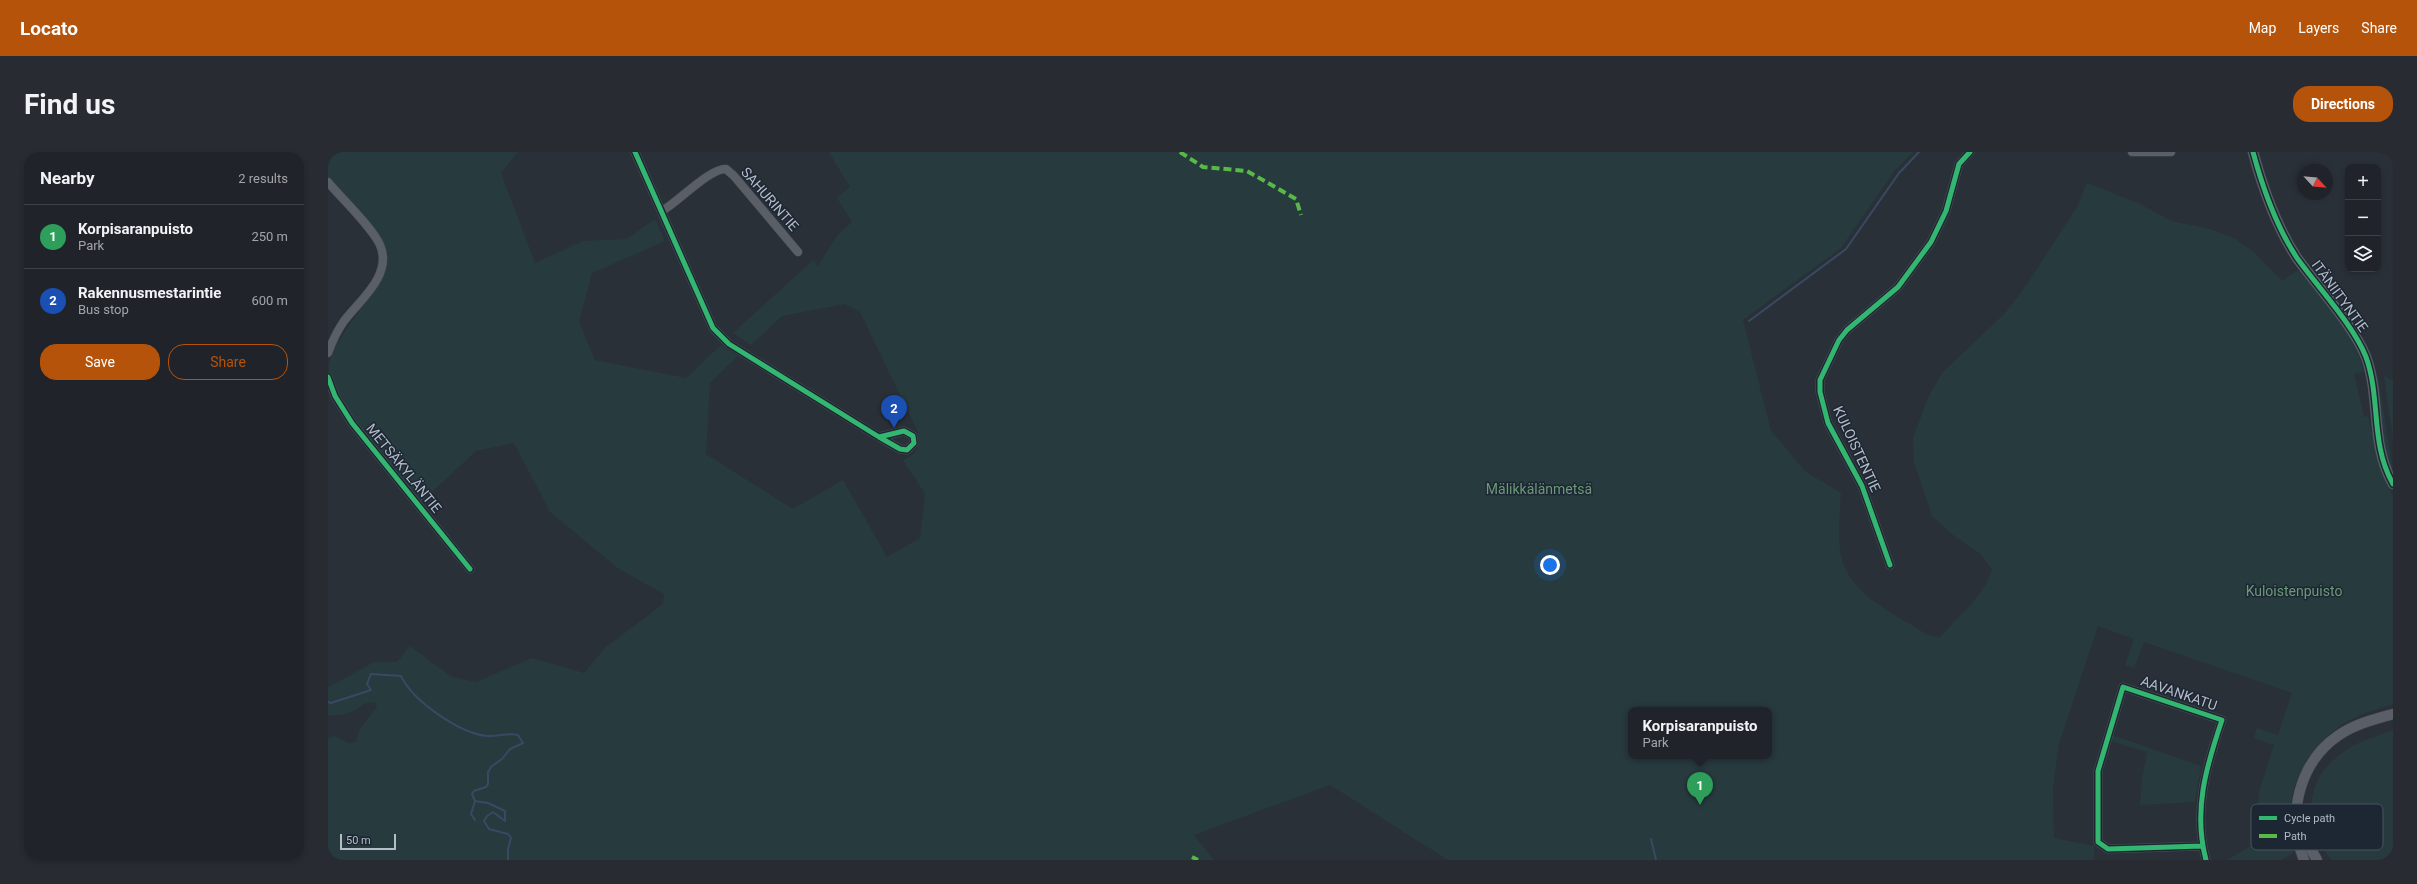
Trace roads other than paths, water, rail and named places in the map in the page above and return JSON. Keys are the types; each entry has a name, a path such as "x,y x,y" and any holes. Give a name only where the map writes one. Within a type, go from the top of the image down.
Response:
{"street":[{"path":"635,152 713,328 720,337 879,437"},
{"name":"KULOISTENTIE","path":"1890,565 1862,486 1828,423 1820,392 1820,380 1839,340 1847,330 1898,287 1931,242 1946,211 1959,164 1970,152"},
{"path":"2132,152 2171,152"},
{"name":"ITÄNIITYNTIE","path":"2253,152 2269,202 2284,236 2298,259 2355,337 2366,358 2379,445 2393,484"},
{"name":"SAHURINTIE","path":"662,211 680,199 710,174 726,169 734,176 798,252"},
{"path":"328,182 370,230 380,245 383,256 377,279 345,321 328,353"},
{"name":"METSÄKYLÄNTIE","path":"328,377 335,396 352,423 470,569"},
{"name":"AAVANKATU","path":"2202,846 2108,849 2098,842 2098,771 2123,686 2222,720 2208,761 2202,792 2200,810 2202,846 2206,860"},
{"path":"2298,804 2308,770 2326,745 2346,730 2393,714"},
{"path":"2301,850 2304,860"}],"waterway":[{"path":"1749,321 1846,249 1899,173 1919,152"},
{"path":"328,702 331,703 371,690 367,684 371,674 401,676 416,696 438,715 451,723 477,734 488,736 510,734 518,735 523,743 510,749 502,759 492,766 488,772 488,784 486,787 474,791 472,794 475,801 488,803 505,811 505,821 493,812 487,816 484,821 489,829 508,834 511,838 508,849 508,860"},
{"path":"475,801 471,814 475,820"},
{"path":"1651,839 1656,860"}],"place":[{"name":"Rakennusmestarintie","path":"894,428"},
{"name":"Korpisaranpuisto","path":"1700,805"}],"park label":[{"name":"Mälikkälänmetsä","path":"1539,489"},
{"name":"Kuloistenpuisto","path":"2294,591"}]}
